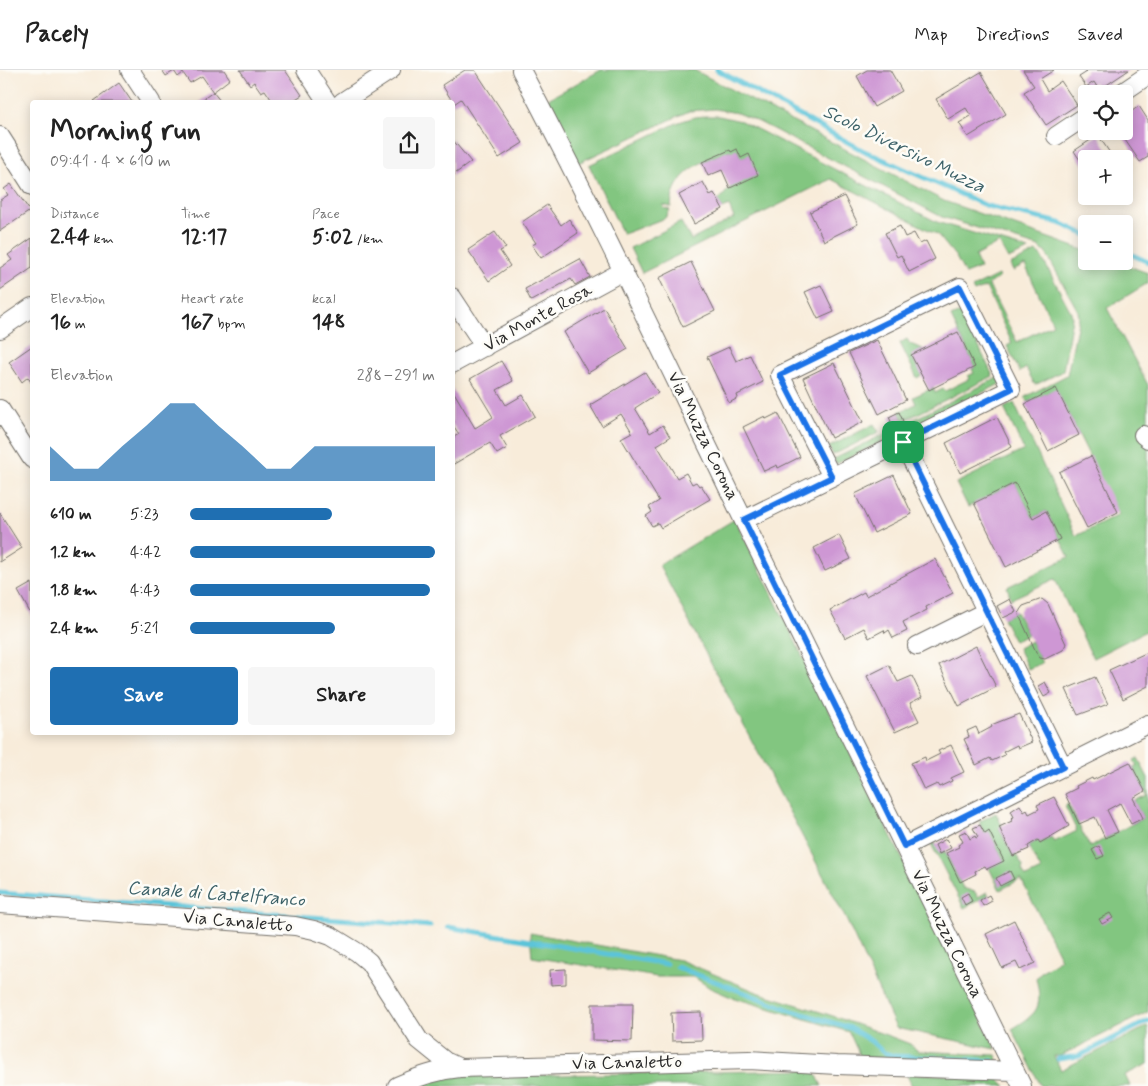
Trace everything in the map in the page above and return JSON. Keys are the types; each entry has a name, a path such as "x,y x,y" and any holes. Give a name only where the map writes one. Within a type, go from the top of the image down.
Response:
{"street":[{"path":"130,70 150,100"},
{"path":"306,70 326,100"},
{"path":"345,100 391,70"},
{"name":"Via Muzza Corona","path":"521,70 565,153 1019,1079"},
{"path":"1133,85 1148,75"},
{"path":"1056,136 1078,121"},
{"path":"0,136 30,183"},
{"name":"Via Monte Rosa","path":"455,362 623,271"},
{"path":"744,520 832,477 1011,389 960,287 780,375 832,477"},
{"path":"455,302 485,347"},
{"path":"0,329 30,308"},
{"path":"0,409 30,456"},
{"path":"903,442 1063,767"},
{"path":"917,646 987,611"},
{"path":"904,846 1148,724"},
{"name":"Via Canaletto","path":"0,904 295,926 331,936 345,942 369,962 419,1040 445,1061 460,1068 749,1060 1019,1079"},
{"path":"397,1086 421,1075 440,1070 460,1068"}],"green space":[{"path":"601,70 694,70 944,201 1078,248 1078,270 1133,270 1133,268 1148,273 1148,283 1107,308 1148,385 1148,630 1093,658 1055,579 1011,599 1007,587 1069,557 1046,511 1033,518 1015,483 968,507 956,483 1024,450 1004,408 1014,403 1076,536 1119,515 1056,389 1028,402 1025,397 1067,375 1079,317 1078,311 1046,253 1039,247 942,217 759,122 737,113 715,109 689,111 578,163 548,99"},
{"path":"706,116 719,116 741,121 937,222 1029,250 1008,259 999,243 975,256 980,268 965,274 956,257 938,235 831,179 642,273 630,248 681,222 691,240 734,218 729,206 723,209 718,201 730,188 748,155 741,158 737,149 731,152 730,150 699,164 690,170 677,185 671,207 663,205 664,208 670,210 665,218 623,234 589,165 679,122"},
{"path":"1036,252 1041,256 1071,312 1072,318 1063,371 1035,385 1026,368 1020,372 1007,346 1012,343 986,287 974,292 972,288 998,275 999,278 988,284 1017,342 1053,324 1025,265 1013,271 1010,265"},
{"path":"962,312 993,376 903,421 899,412 916,404 913,397 933,388 935,393 943,389 945,391 969,379 968,376 974,373 972,369 975,367 951,317"},
{"path":"907,339 910,344 923,349 912,355 922,375 917,378 900,343"},
{"path":"999,377 1002,383 836,464 834,459"},
{"path":"874,424 879,432 833,455 829,447"},
{"path":"735,519 996,1049 896,1028 846,919 659,565"},
{"path":"1016,612 1028,635 1014,641 1003,618"},
{"path":"1031,641 1042,663 1028,669 1018,648"},
{"path":"1138,758 1148,778 1148,1012 1060,1056 1054,1056 1061,1070 1148,1026 1148,1064 1125,1075 1130,1086 1041,1086 1012,1029 1033,1014 1036,1009 1039,996 1036,978 1042,971 1061,959 1021,879 1000,890 989,868 1004,860 989,832 985,834 980,821 996,813 1002,826 999,828 1013,856 1016,855 1023,866 1022,871 1026,877 1041,870 1028,846 1038,840 1040,843 1051,837 1054,842 1077,831 1065,806 1068,804 1090,847 1143,818 1134,801 1147,795 1133,768 1137,766 1134,760"},
{"path":"935,843 940,854 945,851 963,888 975,892 978,897 987,892 989,895 964,908 931,844"},
{"path":"530,933 680,960 757,992 833,1016 910,1044 918,1051 996,1055 999,1062 894,1061 860,1056 849,1032 731,997 710,988 694,977 657,977 532,957"},
{"path":"814,1070 822,1086 416,1086 440,1075 561,1075"},
{"path":"906,1073 998,1078 1006,1086 912,1086"}],"building":[{"path":"162,70 224,70 230,79 213,92 202,76 190,83 183,73 178,77 174,71 166,76"},
{"path":"240,70 285,70 302,95 294,100 272,100 265,90 261,92 254,82 250,85"},
{"path":"465,70 475,70 523,143 499,158 461,99 455,103 455,100 451,100 442,85"},
{"path":"867,70 890,70 902,91 874,107 857,76"},
{"path":"1023,70 1054,70 1040,79 1047,91 1061,81 1077,105 1046,125 1024,92 1034,86"},
{"path":"1085,70 1129,70 1106,85 1096,85 1094,82 1085,85 1079,77 1087,72"},
{"path":"981,72 1006,114 968,137 959,123 971,116 966,108 948,119 936,99"},
{"path":"119,83 131,100 95,100"},
{"path":"213,92 219,100 202,100"},
{"path":"1139,106 1148,120 1148,157 1140,162 1125,140 1133,140 1133,110"},
{"path":"1090,140 1101,140 1108,150 1078,150 1078,157 1074,151"},
{"path":"455,143 471,162 455,174"},
{"path":"737,149 741,158 749,154 758,175 730,188 722,170 708,176 702,162"},
{"path":"703,182 710,195 714,193 723,209 694,224 679,195"},
{"path":"11,184 30,211 0,231 0,200 8,195 4,189"},
{"path":"844,196 858,224 824,241 810,212"},
{"path":"547,205 561,225 569,219 578,233 541,258 532,245 536,243 522,222"},
{"path":"900,226 905,237 914,233 920,244 926,241 935,259 909,272 901,255 897,257 885,233"},
{"path":"495,232 506,248 500,251 510,266 489,281 468,250"},
{"path":"30,239 30,269 0,290 0,268 12,260 8,255"},
{"path":"580,259 590,277 575,285 571,279 531,301 525,289"},
{"path":"691,262 715,311 683,327 659,278"},
{"path":"821,285 834,312 818,319 805,292"},
{"path":"604,308 628,349 588,373 564,332"},
{"path":"958,332 975,367 929,390 911,355"},
{"path":"877,340 906,400 879,414 849,353"},
{"path":"30,347 30,380 28,377 22,382 9,362"},
{"path":"729,347 736,361 750,355 763,382 737,395 738,398 729,403 707,357"},
{"path":"501,361 513,381 497,390 506,405 523,395 535,416 500,436 507,448 497,454 490,443 455,463 455,436 459,434 455,428 455,394 475,428 493,417 470,379"},
{"path":"834,363 863,422 831,438 803,378"},
{"path":"645,372 658,393 635,408 650,433 663,425 670,437 657,445 677,478 686,473 692,484 696,482 699,486 701,485 710,499 661,528 658,523 652,526 646,516 652,512 649,507 659,501 621,438 632,432 621,414 602,426 590,405"},
{"path":"1056,388 1079,435 1048,451 1025,404"},
{"path":"899,412 903,421 893,426 889,417"},
{"path":"778,413 800,457 778,468 777,465 764,471 743,427 765,416 766,419"},
{"path":"997,417 1012,447 960,473 946,443"},
{"path":"1091,456 1118,512 1087,528 1059,472"},
{"path":"894,475 912,514 874,533 855,494"},
{"path":"1015,483 1033,518 1046,511 1060,539 1006,567 974,503"},
{"path":"0,513 22,548 0,562"},
{"path":"839,535 851,559 825,571 814,548"},
{"path":"935,559 953,593 926,607 927,610 903,622 907,631 893,638 889,630 885,633 884,630 869,638 864,628 845,638 830,610 864,592 866,596"},
{"path":"30,584 30,612 18,591"},
{"path":"1010,599 1016,612 1003,618 997,606"},
{"path":"1042,599 1048,604 1066,644 1063,650 1045,659 1040,658 1037,654 1019,615 1023,606"},
{"path":"976,646 996,687 959,706 939,665"},
{"path":"1148,652 1148,686 1123,699 1109,670"},
{"path":"889,665 898,682 912,676 922,697 910,703 919,721 895,732 867,676"},
{"path":"1095,677 1108,704 1078,715 1066,689"},
{"path":"1045,682 1051,693 1044,697 1038,686"},
{"path":"1019,714 1032,742 1018,748 1017,745 1003,752 1005,755 992,761 990,758 976,765 964,739 969,737 967,731 976,727 979,734 992,727 991,725"},
{"path":"951,745 964,772 951,778 952,781 939,787 937,784 924,790 911,763 925,757 926,761 940,754 938,751"},
{"path":"1130,762 1145,791 1133,798 1143,818 1131,824 1120,803 1107,810 1118,832 1105,838 1095,817 1079,824 1065,794 1092,778 1093,780"},
{"path":"1054,797 1069,826 1040,843 1038,840 1028,846 1029,849 1013,856 999,827 1012,821 1011,818 1014,817 1011,811 1020,805 1024,812 1027,810 1029,814 1039,809 1037,805"},
{"path":"980,825 985,834 989,831 1004,861 987,869 985,866 975,871 976,874 960,882 946,853 959,847 958,845 963,842 959,834 966,831 970,839 975,836 976,838 978,837 973,828"},
{"path":"946,839 951,848 939,854 935,845"},
{"path":"1099,846 1104,856 1097,859 1092,850"},
{"path":"1010,871 1014,879 1000,886 996,878"},
{"path":"968,893 972,901 965,905 961,897"},
{"path":"989,895 992,901 983,906 980,900"},
{"path":"1110,913 1113,918 1102,924 1099,919"},
{"path":"1014,920 1035,963 1020,970 1016,962 1002,968 986,934"},
{"path":"566,969 566,984 551,985 550,970"},
{"path":"592,1004 633,1004 632,1041 592,1040"},
{"path":"701,1012 702,1040 672,1041 671,1013"}],"waterway":[{"name":"Scolo Diversivo Muzza","path":"717,70 862,150 987,206 1060,223 1078,231"},
{"name":"Scolo Diversivo Muzza","path":"1133,255 1148,262"},
{"name":"Canale di Castelfranco","path":"0,893 430,926"},
{"name":"Canale di Castelfranco","path":"448,927 666,964"},
{"name":"Canale di Castelfranco","path":"677,967 793,1011 850,1028 871,1041 884,1053 895,1056 992,1061"},
{"name":"Canale di Castelfranco","path":"1058,1059 1079,1056 1148,1021"}],"route":[{"path":"960,287 1011,389 903,442 1063,767 904,846 744,520 832,477 780,375 960,287"}]}
